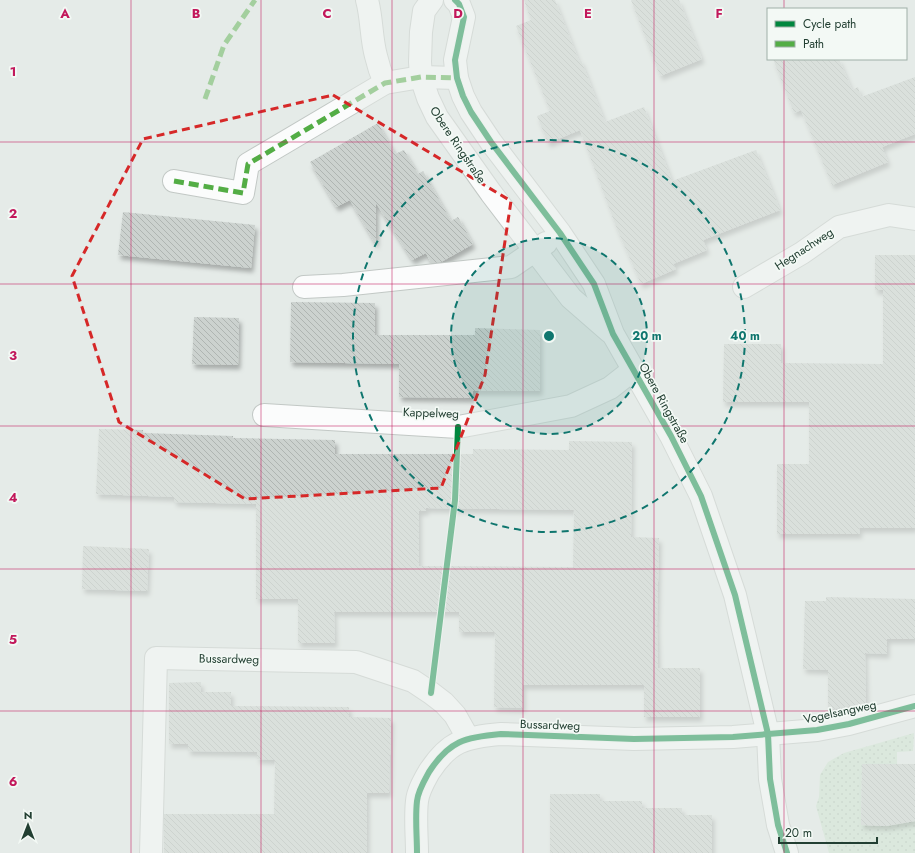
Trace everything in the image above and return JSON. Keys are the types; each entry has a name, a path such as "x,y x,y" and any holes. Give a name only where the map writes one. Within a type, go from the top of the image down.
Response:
{"street":[{"path":"367,0 372,24 375,54 385,83"},
{"name":"Obere Ringstraße","path":"432,0 424,11 420,32 420,62 421,77 428,98 437,117 534,251 571,298 613,334"},
{"name":"Obere Ringstraße","path":"456,0 464,17 455,60 457,78 463,96 480,127 560,233 594,284 613,334 671,436 702,496 735,595 768,734 770,779 778,825 787,853"},
{"path":"174,180 243,193 248,164 385,83 421,77 457,78"},
{"name":"Hegnachweg","path":"744,286 802,253 839,227 889,215 915,219"},
{"path":"304,286 343,286 511,267 560,233"},
{"name":"Kappelweg","path":"264,415 458,427 571,406 610,388 633,370"},
{"name":"Bussardweg","path":"151,853 156,658 356,662 413,681 431,693 444,702 455,715 468,738"},
{"name":"Vogelsangweg","path":"768,734 817,730 849,724 915,706"},
{"name":"Bussardweg","path":"417,853 417,800 421,787 437,760 447,749 468,738 501,734 634,739 733,737 768,734"}],"highlighted area":[{"path":"333,95 511,201 485,375 441,488 245,499 119,422 72,276 143,139"}],"green space":[{"path":"914,733 913,751 897,752 897,764 862,764 861,825 886,826 915,821 915,853 829,853 816,806 819,797 820,775 828,762 844,753"}],"building":[{"path":"524,0 555,0 579,61 581,60 605,122 644,107 672,181 756,150 780,210 703,240 707,250 673,264 676,269 641,284 617,229 580,130 548,143 537,116 550,111 516,26 531,20"},
{"path":"631,0 679,0 702,59 660,76"},
{"path":"773,60 839,60 852,90 858,87 861,97 915,77 915,134 882,147 888,162 832,185 801,110 794,113"},
{"path":"378,123 395,154 404,150 418,174 423,171 451,221 458,217 473,244 441,262 431,263 426,253 412,260 376,203 376,245 350,200 336,207 310,162"},
{"path":"123,212 255,225 251,268 118,255"},
{"path":"875,255 915,255 915,528 859,528 860,534 777,534 777,464 809,464 809,402 723,402 724,344 781,344 781,363 883,364 883,290 875,290"},
{"path":"291,302 375,303 375,335 475,335 475,328 540,330 540,391 473,391 473,398 399,397 399,364 290,362"},
{"path":"194,317 239,318 238,365 192,364"},
{"path":"99,429 143,430 143,433 233,436 233,438 335,440 335,454 473,454 473,449 569,450 569,441 632,442 631,537 659,538 657,626 658,668 700,668 700,717 644,717 644,685 523,685 523,708 494,707 495,632 459,632 459,612 334,612 335,643 298,643 298,599 256,599 256,504 174,502 174,497 96,494","holes":["426,508 574,510 573,567 419,566 419,511 426,511"]},
{"path":"83,546 149,549 147,591 82,589"},
{"path":"826,597 915,599 915,639 887,639 887,654 865,653 866,703 828,710 828,670 803,669 805,601 826,601"},
{"path":"201,682 201,692 231,692 231,706 349,707 349,717 391,718 389,793 367,793 367,853 164,853 164,814 274,814 275,760 257,759 257,752 188,751 188,744 169,744 169,683"},
{"path":"862,764 915,764 915,821 886,826 861,825"},
{"path":"550,794 600,794 600,801 642,801 642,808 682,808 682,815 712,815 712,853 550,853"}],"marked path":[{"path":"205,99 224,45 255,0"},
{"path":"174,181 243,193 248,164 385,83 421,77 457,78"}],"cycle path":[{"path":"455,0 459,4 464,17 455,60 457,78 463,96 471,112 491,142 560,233 594,284 613,334 671,436 701,496 735,595 768,734 770,779 778,825 787,853"},
{"path":"431,693 455,500 458,427"},
{"path":"417,853 416,807 422,786 429,772 444,753 459,742 468,739 501,734 634,739 733,737 817,730 849,724 915,706"}]}
